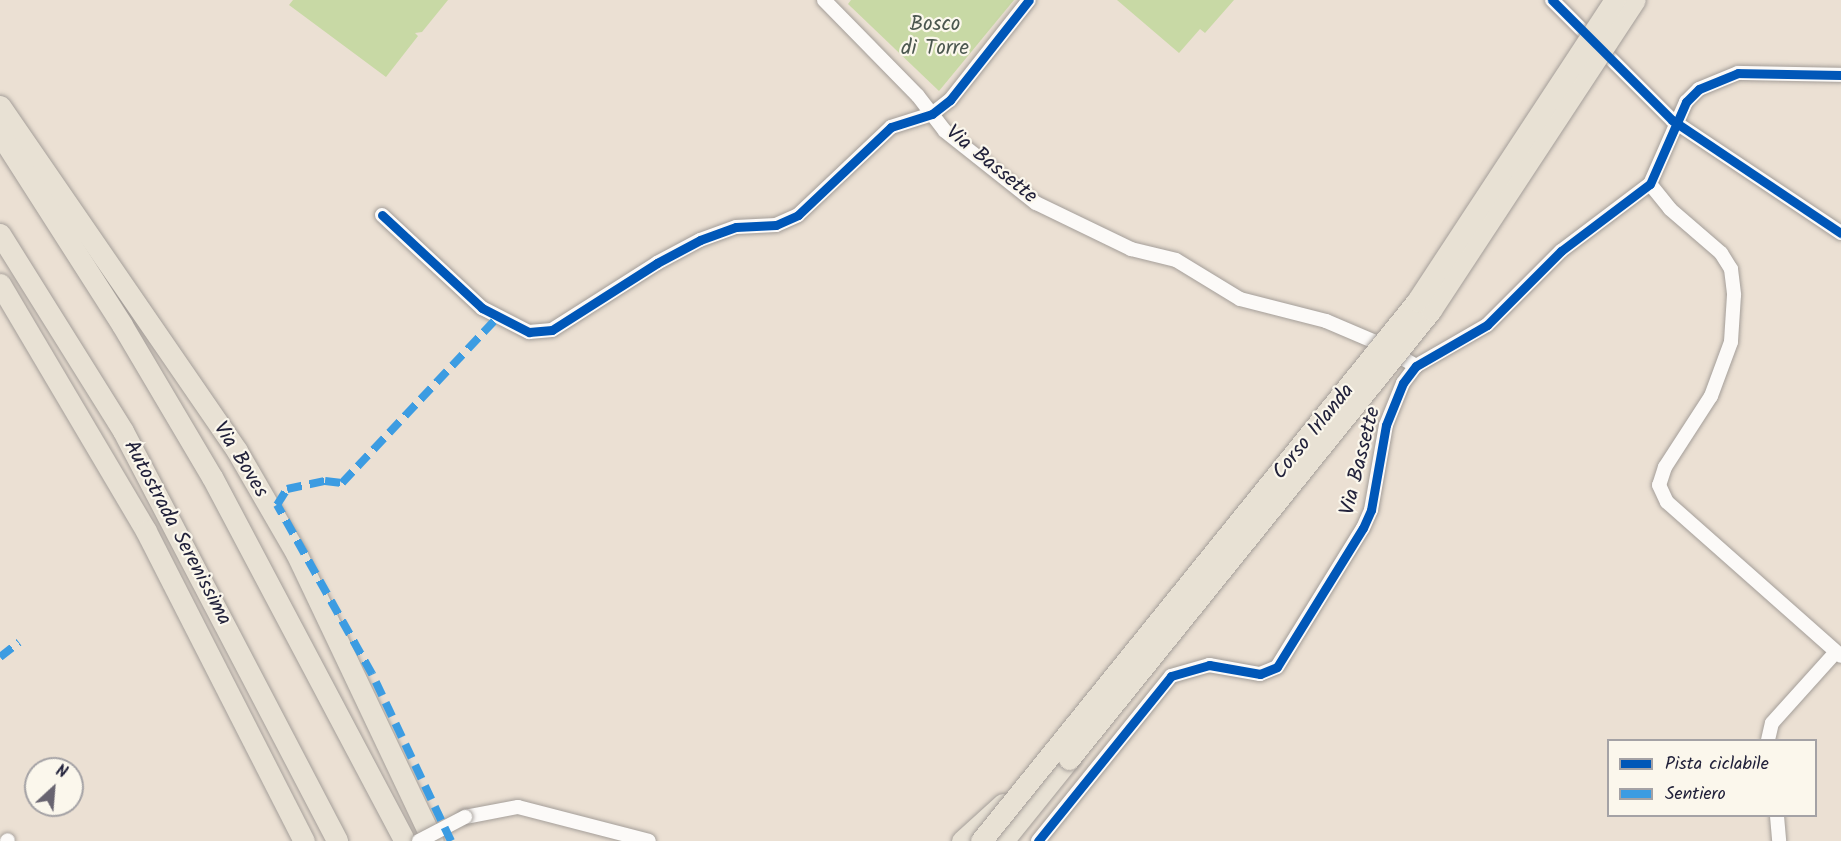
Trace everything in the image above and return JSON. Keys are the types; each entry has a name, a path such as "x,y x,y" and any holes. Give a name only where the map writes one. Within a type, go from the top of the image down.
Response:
{"highway":[{"name":"Corso Irlanda","path":"981,841 1355,382 1417,301 1615,0"},
{"name":"Corso Irlanda","path":"1003,841 1431,310 1635,0"},
{"name":"Via Boves","path":"0,106 237,451 296,553 433,841"},
{"name":"Via Boves","path":"0,134 116,316 207,468 411,839"},
{"name":"Autostrada Serenissima","path":"0,234 123,431 337,841"},
{"name":"Autostrada Serenissima","path":"0,284 141,521 304,841"},
{"path":"1014,841 1069,759"},
{"path":"962,841 1032,777"}],"street":[{"name":"Via Bassette","path":"824,0 945,130 1009,184 1066,219 1131,249 1176,260 1240,299 1326,321 1373,341 1416,366"},
{"path":"382,215 463,295 512,327 541,333 567,322 657,263 700,240 736,227 776,225 798,215 891,127 932,114 950,100 1029,0"},
{"path":"1552,0 1637,88 1678,125 1841,233"},
{"name":"Via Bassette","path":"1038,841 1172,676 1209,665 1260,674 1277,668 1364,528 1371,510 1392,405 1416,366 1487,325 1561,251 1650,184 1678,125 1686,102 1699,89 1738,73 1841,75"},
{"path":"1650,184 1670,209 1720,253 1731,269 1734,295 1731,342 1715,385 1665,467 1659,485 1667,502 1838,654 1772,723 1768,739"},
{"path":"411,839 465,817 518,807 621,836 649,841"},
{"path":"1777,817 1779,841"}],"green space":[{"path":"293,0 448,0 422,32 415,33 418,36 386,77 289,5"},
{"name":"Bosco di Torre","path":"851,0 1014,0 939,91 848,4"},
{"path":"1117,0 1234,0 1205,33 1200,29 1179,53"}],"marked path":[{"path":"451,841 372,674 277,505 287,489 325,481 342,483 498,317"},
{"path":"0,657 19,642"}],"cycle path":[{"path":"382,215 482,308 529,332 552,330 657,263 700,240 736,227 776,225 798,215 891,127 932,114 950,100 1029,0"},
{"path":"1552,0 1672,120 1841,233"},
{"path":"1038,841 1171,676 1209,665 1260,674 1277,667 1363,528 1371,510 1386,425 1403,383 1416,366 1487,325 1561,251 1650,184 1686,102 1699,89 1738,73 1841,75"}]}
